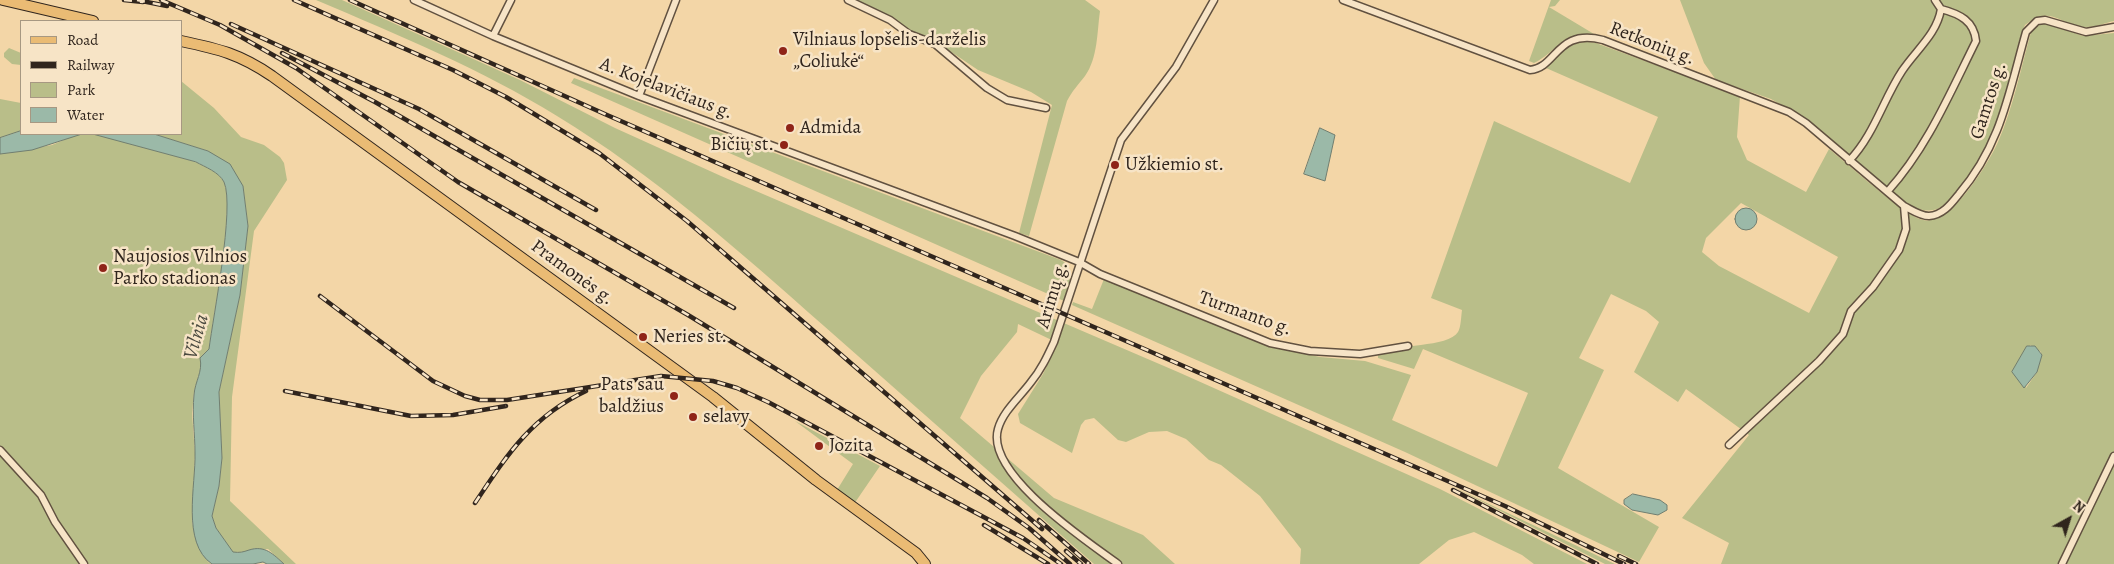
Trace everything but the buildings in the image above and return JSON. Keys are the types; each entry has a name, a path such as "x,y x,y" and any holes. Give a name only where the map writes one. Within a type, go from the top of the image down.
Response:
{"main road":[{"path":"4,0 89,20"},
{"name":"Pramonės g.","path":"182,41 231,52 272,76 713,397 832,491 916,553 926,564"}],"street":[{"name":"A. Kojelavičiaus g.","path":"414,0 429,3 492,36 638,96 1079,262"},
{"path":"492,36 511,0"},
{"path":"638,96 676,0"},
{"path":"848,0 890,20 909,34 935,44 987,88 1007,100 1046,108"},
{"name":"Arimų g.","path":"1118,564 1041,507 1000,455 997,447 998,429 1001,421 1041,369 1054,342 1121,140 1176,67 1214,0"},
{"name":"Retkonių g.","path":"1343,0 1530,70 1539,67 1576,38 1585,37 1603,40 1789,112 1904,206"},
{"path":"1888,191 1901,177 1933,128 1976,41 1975,29 1971,23 1941,9 1935,0"},
{"path":"1849,161 1868,139 1902,71 1933,31 1941,9"},
{"name":"Gamtos g.","path":"1904,206 1922,215 1938,214 1950,205 1969,183 1985,158 2002,121 2026,32 2030,26 2045,20 2086,32 2114,27"},
{"path":"1729,445 1819,361 1843,334 1850,311 1873,286 1899,250 1906,229 1904,206"},
{"name":"Turmanto g.","path":"1079,262 1100,274 1270,343 1310,351 1360,354 1408,346"},
{"path":"0,450 41,495 55,522 84,564"},
{"path":"2062,564 2114,456"}],"green space":[{"path":"316,0 342,0 520,80 615,128 721,176 1178,372 1440,489 1587,564 1534,564 1522,555 1474,532 1449,540 1419,564 1300,564 1301,549 1260,496 1221,465 1209,460 1186,439 1167,431 1149,432 1126,442 1118,440 1094,418 1085,420 1081,425 1072,453 1020,423 1018,414 1043,374 1058,343 1018,324 1017,332 981,376 960,418 1054,498 1143,535 1175,564 1094,564 760,270 695,215 628,163 557,116 499,83 378,26"},
{"path":"853,0 1085,0 1100,11 1092,61 1085,76 1067,101 1029,236 1019,233 1052,105 1031,92 978,70 932,39 912,32"},
{"path":"1551,0 1560,0 1555,6 1549,7 1594,34 1584,34 1568,39 1534,63 1529,61"},
{"path":"1680,0 2114,0 2114,21 2087,27 2070,24 2049,16 2042,16 2025,25 1999,115 1980,158 1950,200 1939,208 1927,210 1910,206 1809,121 1771,99 1716,80 1704,63"},
{"path":"2047,23 2083,36 2114,33 2114,564 1721,564 1729,543 1682,518 1749,435 1686,389 1678,402 1634,372 1659,322 1646,311 1611,294 1579,358 1604,370 1558,468 1659,527 1639,562 1405,452 1072,305 1073,302 1092,309 1104,279 1273,347 1320,357 1365,361 1411,375 1392,420 1497,467 1528,393 1423,349 1414,369 1378,358 1378,355 1386,351 1444,341 1458,332 1462,310 1431,298 1494,121 1630,183 1658,117 1546,68 1563,52 1574,44 1596,43 1740,96 1737,137 1747,160 1806,192 1829,149 1903,209 1923,220 1934,219 1956,204 1967,192 1986,164 1998,142 2008,116 2031,32 2040,24","holes":["1741,203 1838,257 1809,313 1719,266 1702,252 1706,238","2030,345 2041,352 2037,372 2026,388"]},
{"path":"9,48 20,53 20,65 12,64 4,57 4,53"},
{"path":"574,78 1061,260 1069,268 1070,273 1064,301 571,83"},
{"path":"182,82 214,108 241,137 264,145 280,157 284,163 287,180 254,231 232,397 230,501 296,564 284,564 268,549 233,553 216,528 212,516 219,486 222,458 219,392 240,295 248,226 243,186 208,151 157,135 182,135"},
{"path":"0,99 20,103 20,131 0,138"},
{"path":"76,135 99,135 196,162 222,178 224,182 227,195 227,214 222,263 209,349 202,358 194,392 192,413 195,454 192,523 208,562 212,564 0,564 0,154 52,145"},
{"path":"795,421 880,466 854,504 837,490 853,464"},
{"path":"1449,485 1615,564 1605,564"}],"water":[{"path":"1320,128 1335,135 1325,181 1304,174"},
{"path":"20,131 20,135 79,135 32,150 0,154 0,138"},
{"path":"97,135 157,135 208,151 230,164 243,186 248,226 240,295 219,392 222,458 219,486 212,516 216,528 233,552 260,549 272,554 284,564 267,564 263,562 253,564 212,564 202,554 196,542 192,512 195,453 194,395 201,363 200,358 209,349 222,263 227,195 222,178 196,162"},
{"path":"1746,208 1754,211 1757,219 1754,227 1746,230 1738,227 1735,219 1738,211"},
{"path":"2027,346 2035,346 2042,355 2037,372 2024,388 2012,372"},
{"path":"1633,494 1660,500 1667,505 1667,510 1658,515 1632,510 1624,504 1624,500"}],"railway":[{"path":"124,0 143,2"},
{"path":"137,0 167,6"},
{"path":"161,0 220,25 296,68 458,182 688,315 987,498 1029,528 1070,564"},
{"path":"294,0 453,70 506,97 599,153 687,221 1042,529"},
{"path":"350,0 607,115 1505,506 1624,564"},
{"path":"231,24 419,109 596,210"},
{"path":"282,53 375,102 734,308"},
{"path":"320,296 433,381 465,396 480,400 507,400 661,376 713,381 737,388 768,402 1023,538 1061,564"},
{"path":"285,391 411,416 453,415 506,406"},
{"path":"475,503 510,453 535,425 567,401 586,391"},
{"path":"1453,490 1597,564"},
{"path":"1039,520 1089,564"},
{"path":"984,525 1048,564"},
{"path":"1066,551 1081,564"},
{"path":"1619,556 1636,564"}],"place":[{"name":"Vilniaus lopšelis-darželis „Coliukė“","path":"783,51"},
{"name":"Admida","path":"790,128"},
{"name":"Bičių st.","path":"784,145"},
{"name":"Užkiemio st.","path":"1115,165"},
{"name":"Naujosios Vilnios Parko stadionas","path":"103,268"},
{"name":"Neries st.","path":"643,337"},
{"name":"Pats sau baldžius","path":"674,396"},
{"name":"selavy","path":"693,417"},
{"name":"Jozita","path":"819,446"}],"water label":[{"name":"Vilnia","path":"197,337"}]}
